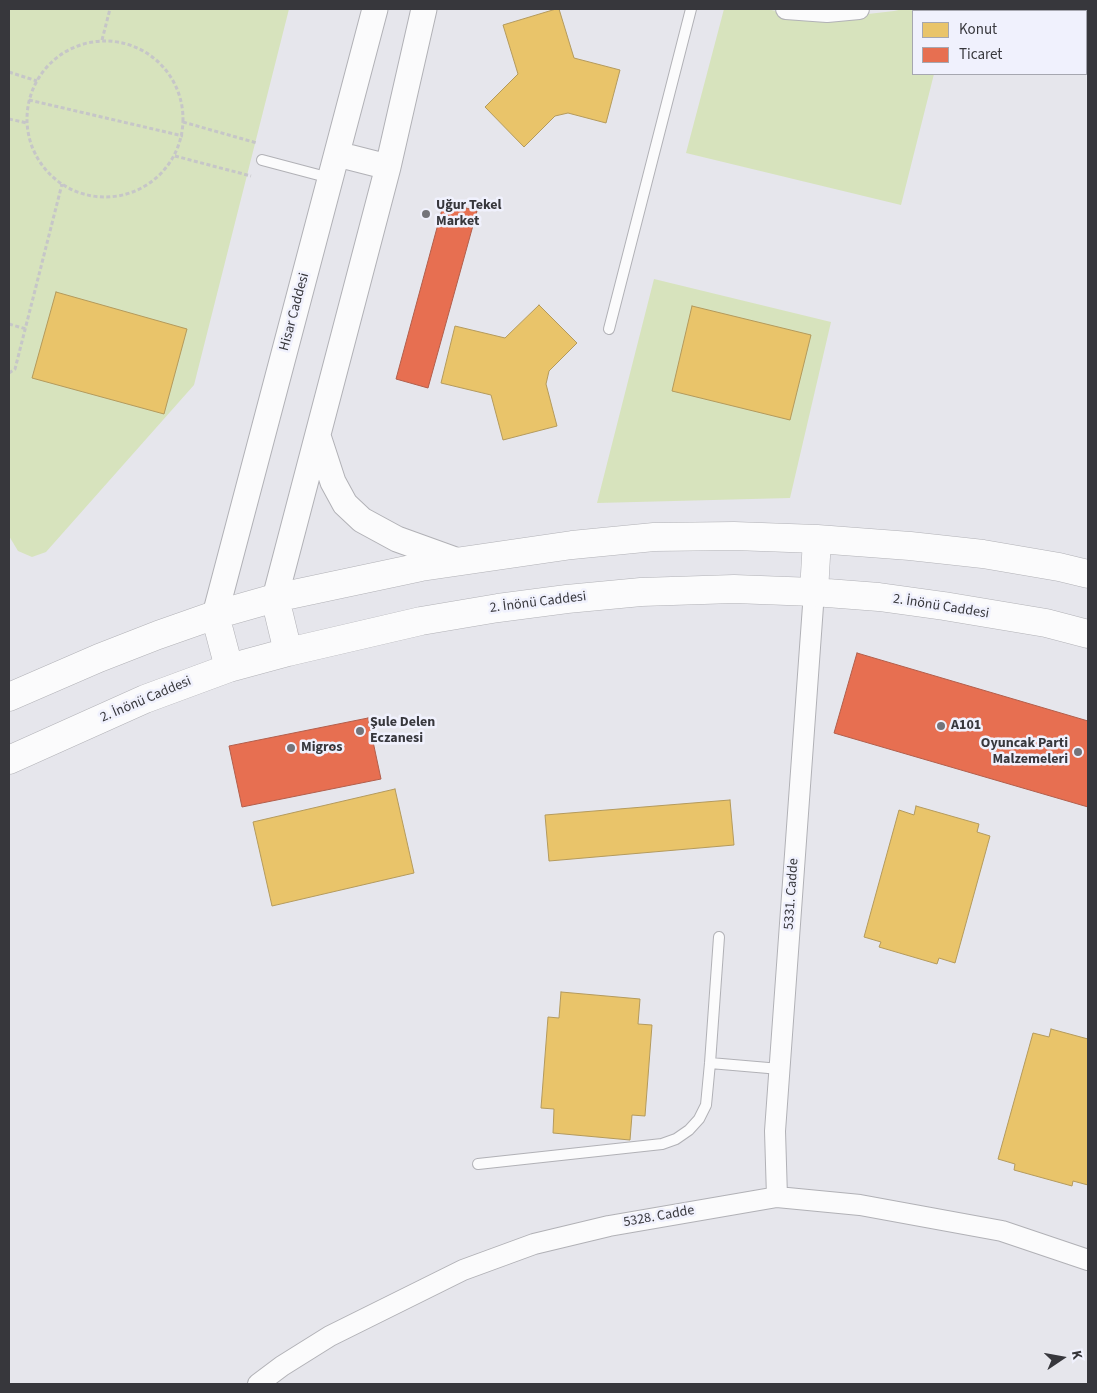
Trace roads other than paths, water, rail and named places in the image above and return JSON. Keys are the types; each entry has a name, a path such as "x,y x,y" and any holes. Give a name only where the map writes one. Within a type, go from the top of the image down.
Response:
{"main road":[{"path":"9,697 158,634 275,598 422,567 572,545 654,537 734,536 817,539 984,554 1088,574"},
{"path":"814,592 817,539"},
{"name":"2. İnönü Caddesi","path":"9,760 145,700 229,668 420,621 567,599 641,592 725,589 814,592 879,597 944,606 1046,623 1088,634"},
{"path":"275,598 288,652"},
{"path":"215,615 229,668"}],"street":[{"name":"Hisar Caddesi","path":"215,615 375,9"},
{"path":"275,598 388,167 424,9"},
{"path":"786,9 827,12 858,9"},
{"path":"337,154 388,167"},
{"path":"318,436 332,482 345,504 362,520 397,539 458,561"},
{"name":"5331. Cadde","path":"777,1197 775,1131 814,592"},
{"name":"5328. Cadde","path":"258,1384 282,1366 330,1336 463,1270 534,1244 609,1226 777,1197 860,1204 1002,1231 1088,1260"}],"lane":[{"path":"609,329 691,9"},
{"path":"262,160 330,178"},
{"path":"478,1164 662,1144 676,1139 688,1130 699,1119 706,1105 719,937"},
{"path":"710,1063 780,1068"}],"place":[{"name":"Uğur Tekel Market","path":"426,214"},
{"name":"A101","path":"941,726"},
{"name":"Şule Delen Eczanesi","path":"360,731"},
{"name":"Migros","path":"291,748"},
{"name":"Oyuncak Parti Malzemeleri","path":"1078,752"}]}
